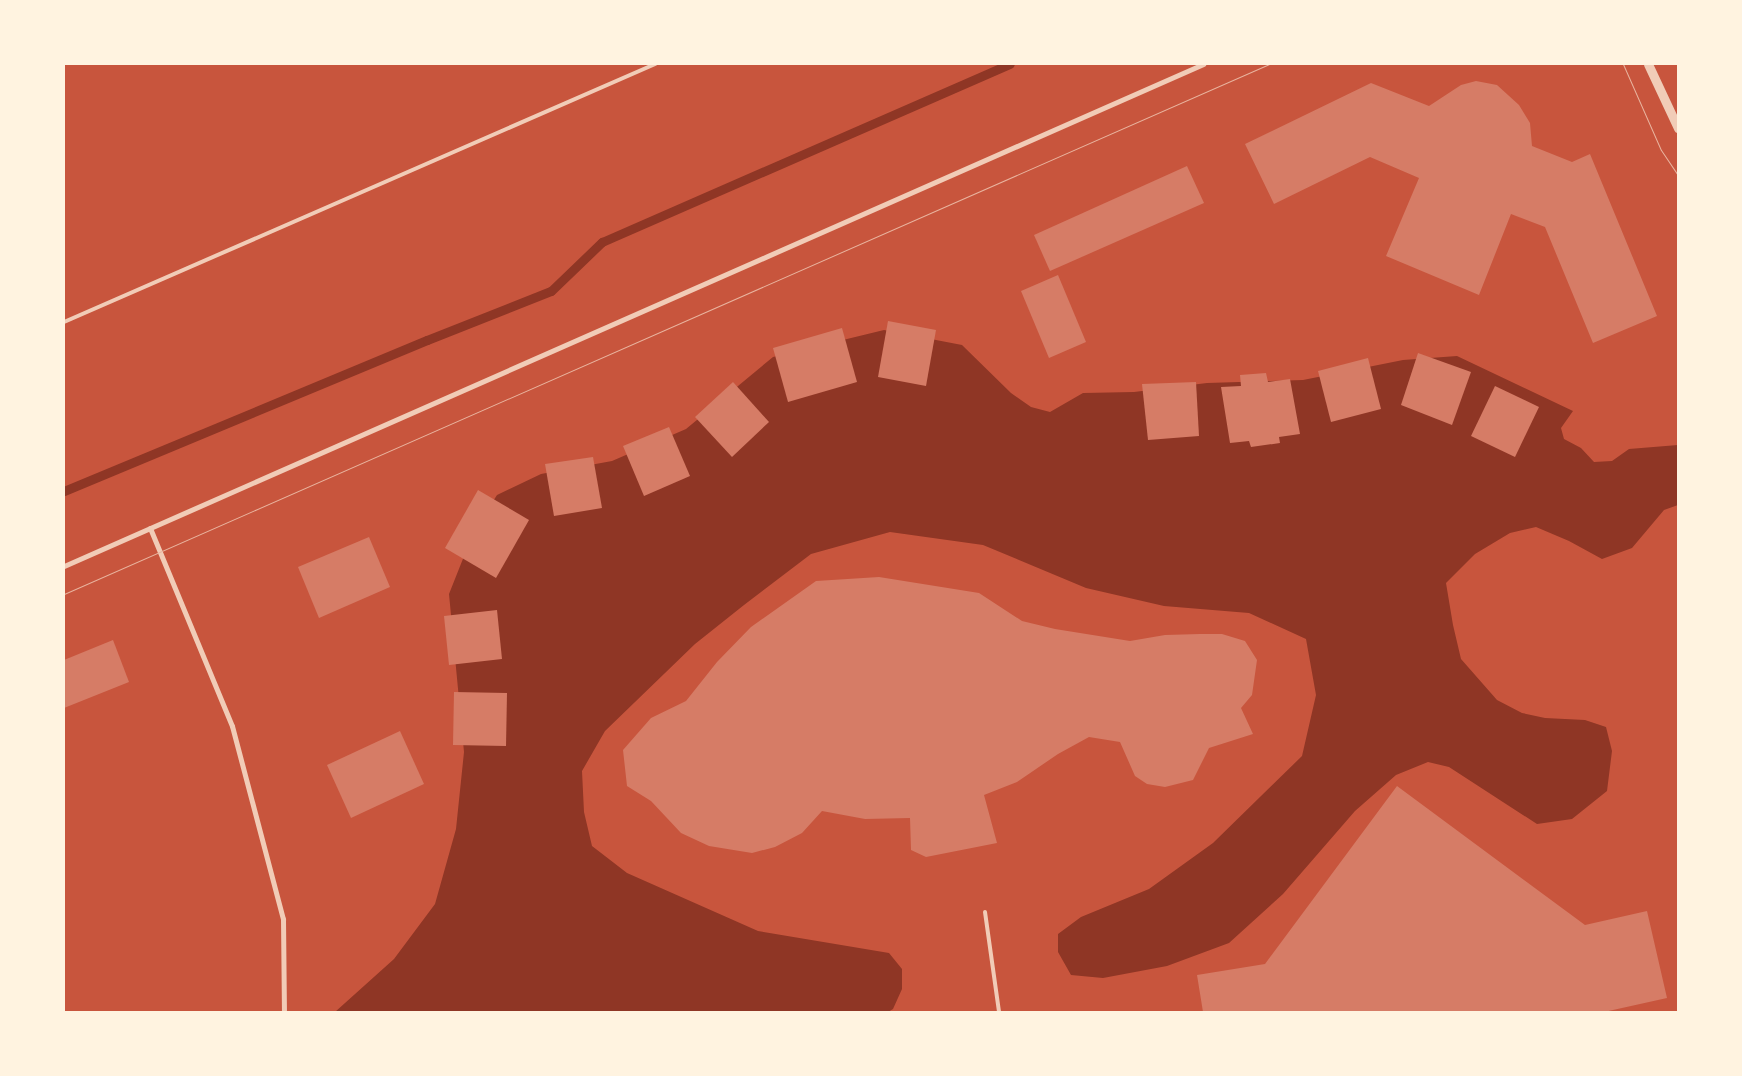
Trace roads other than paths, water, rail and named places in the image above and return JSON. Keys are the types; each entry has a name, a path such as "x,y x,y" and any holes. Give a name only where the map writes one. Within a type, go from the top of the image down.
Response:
{"street":[{"path":"64,566 1203,64"},
{"path":"1648,64 1678,128"},
{"path":"150,528 232,726 283,919 284,1012"}],"lane":[{"path":"64,322 655,64"},
{"path":"985,912 999,1012"}],"waterway":[{"path":"64,491 427,340 551,291 602,242 1010,64"}],"tram line":[{"path":"64,594 1269,64"},
{"path":"1623,64 1661,150 1678,175"}]}
